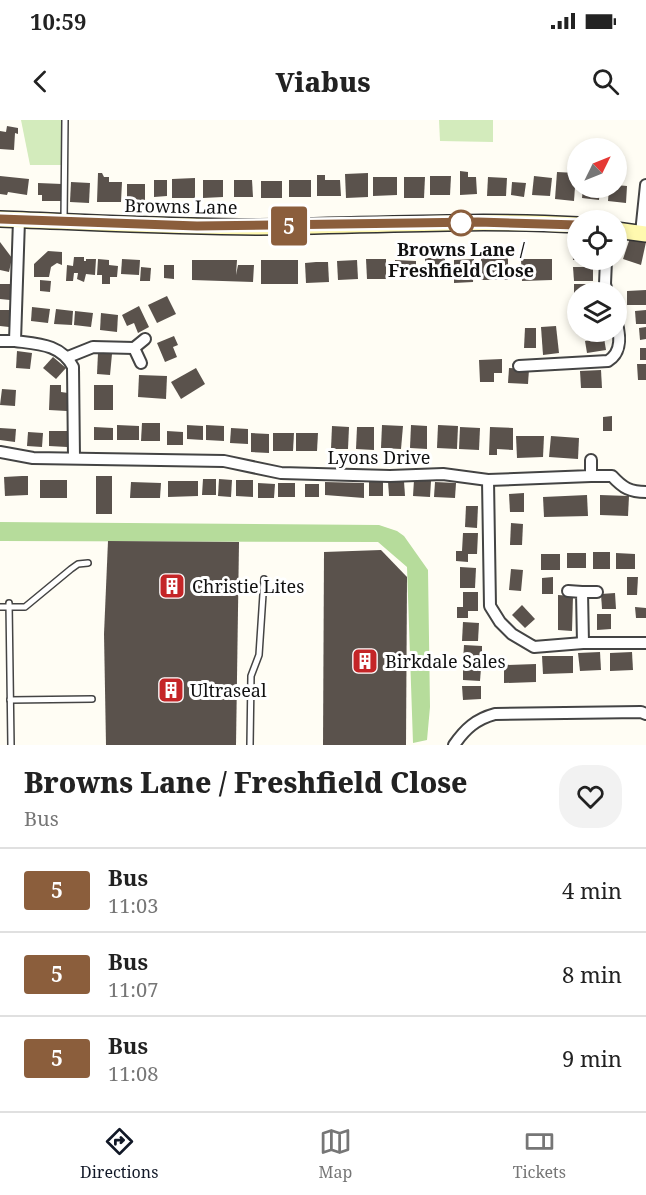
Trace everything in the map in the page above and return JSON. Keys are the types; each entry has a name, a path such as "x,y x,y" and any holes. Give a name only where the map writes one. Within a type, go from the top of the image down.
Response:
{"street":[{"path":"627,232 644,234 646,185"},
{"name":"Browns Lane","path":"0,219 259,227 478,222 567,225"},
{"path":"15,341 19,220"},
{"path":"68,357 93,347 134,348 145,339"},
{"path":"0,341 48,345 60,350 68,357 73,367 74,458"},
{"path":"519,366 608,361 616,354 619,342"},
{"path":"134,348 141,363"},
{"name":"Lyons Drive","path":"0,452 33,458 224,461 281,473 390,476 443,474 488,480 612,476 622,487 631,492 646,492"},
{"path":"591,460 591,476"},
{"path":"488,480 490,606 500,622 512,634 534,647 583,643 646,643"},
{"path":"568,591 597,592"},
{"path":"582,592 583,643"},
{"path":"454,745 476,721 495,714 641,712 646,714"}],"lane":[{"path":"64,222 65,120"},
{"path":"0,607 10,606 20,609 30,604 78,564 88,563"},
{"path":"250,745 251,676 259,655 264,579"},
{"path":"10,606 11,745"},
{"path":"10,700 92,699"}],"green space":[{"path":"21,120 65,120 65,165 30,165"},
{"path":"439,120 493,120 493,142 440,141"},
{"path":"0,522 379,525 397,531 404,536 428,570 430,707 427,740 413,743 407,567 378,542 0,541"}],"building":[{"path":"7,126 18,128 18,134 15,133 14,150 0,149 0,131 6,132"},
{"path":"460,171 468,172 468,177 476,177 477,194 460,195"},
{"path":"557,172 567,173 567,198 574,198 574,201 555,199"},
{"path":"98,173 109,177 109,182 122,182 121,202 97,202"},
{"path":"368,173 368,197 346,198 345,174"},
{"path":"317,175 325,175 325,180 340,180 341,196 317,196"},
{"path":"0,176 29,179 27,195 8,192 7,195 0,194"},
{"path":"430,176 451,176 450,195 430,195"},
{"path":"534,176 552,178 550,196 532,195"},
{"path":"373,177 397,177 397,195 373,196"},
{"path":"404,177 425,177 424,198 404,198"},
{"path":"488,177 507,178 506,196 487,196"},
{"path":"195,178 195,198 172,198 172,179"},
{"path":"154,180 167,180 167,196 154,197"},
{"path":"203,180 223,180 223,197 203,198"},
{"path":"234,180 252,180 253,197 234,197"},
{"path":"289,180 311,180 311,197 289,197"},
{"path":"261,181 282,181 282,198 261,198"},
{"path":"71,182 90,183 89,203 70,202"},
{"path":"512,182 526,183 524,197 511,195"},
{"path":"38,183 62,184 61,201 42,201 42,195 38,195"},
{"path":"127,184 145,184 145,200 127,200"},
{"path":"608,198 626,198 626,203 608,201"},
{"path":"630,238 646,242 641,265 627,260"},
{"path":"0,242 12,258 9,272 0,270"},
{"path":"48,251 62,252 62,265 57,263 51,267 49,277 34,277 34,264"},
{"path":"74,257 84,257 84,261 96,259 95,275 86,274 84,282 77,279 78,273 74,273 73,281 66,281 67,265 73,266"},
{"path":"481,257 508,257 508,280 481,280"},
{"path":"425,258 445,258 445,276 425,276"},
{"path":"98,259 109,260 109,265 118,266 117,277 110,277 110,284 102,284 102,275 97,275"},
{"path":"122,259 140,260 139,275 121,274"},
{"path":"366,259 386,259 386,279 367,279"},
{"path":"474,259 473,282 454,283 454,260"},
{"path":"521,259 552,259 552,280 522,281"},
{"path":"192,260 237,260 236,275 238,265 254,265 253,282 192,280"},
{"path":"261,260 298,260 298,284 261,284"},
{"path":"357,260 358,279 338,280 337,261"},
{"path":"395,260 416,261 416,278 395,278"},
{"path":"328,262 329,282 306,283 305,263"},
{"path":"164,265 174,265 174,279 164,278"},
{"path":"141,267 151,268 150,281 140,281"},
{"path":"573,270 593,270 593,281 574,281"},
{"path":"40,280 51,281 50,292 40,291"},
{"path":"0,284 11,284 10,300 0,299"},
{"path":"646,290 646,305 627,305 627,291"},
{"path":"167,296 176,314 157,323 148,305"},
{"path":"139,306 149,327 138,333 134,323 127,326 122,315"},
{"path":"32,307 50,309 48,323 31,321"},
{"path":"56,309 73,311 72,325 54,324"},
{"path":"0,310 10,310 9,327 0,326"},
{"path":"646,310 646,324 636,324 635,311"},
{"path":"75,311 93,313 91,327 74,325"},
{"path":"101,313 118,315 117,332 100,330"},
{"path":"556,326 559,353 543,355 541,327"},
{"path":"646,327 646,339 640,340 639,328"},
{"path":"525,328 536,328 536,348 524,348"},
{"path":"174,336 178,345 173,347 177,357 165,362 157,343"},
{"path":"585,342 605,342 606,350 587,353"},
{"path":"640,348 646,348 646,360 640,360"},
{"path":"17,351 32,353 30,369 16,368"},
{"path":"98,353 112,354 110,375 97,374"},
{"path":"53,357 66,368 56,379 43,368"},
{"path":"502,359 502,373 494,373 494,382 480,382 479,360"},
{"path":"637,364 646,364 646,380 638,380"},
{"path":"196,368 205,384 181,399 171,382"},
{"path":"509,368 529,369 528,384 508,383"},
{"path":"601,370 602,388 581,388 580,371"},
{"path":"139,375 167,376 166,399 138,397"},
{"path":"50,385 61,385 61,392 68,393 67,411 49,410"},
{"path":"94,385 113,385 113,410 94,410"},
{"path":"2,389 16,390 15,406 0,405"},
{"path":"612,416 612,431 603,431 603,417"},
{"path":"142,423 160,423 160,441 141,441"},
{"path":"117,425 139,426 139,440 117,440"},
{"path":"187,425 203,426 203,440 187,439"},
{"path":"206,425 224,426 224,441 206,440"},
{"path":"382,425 403,426 401,449 381,448"},
{"path":"411,425 427,426 427,449 410,448"},
{"path":"438,425 458,426 457,449 437,448"},
{"path":"332,426 349,427 348,449 331,449"},
{"path":"94,427 113,428 113,440 94,440"},
{"path":"357,427 374,427 374,450 356,449"},
{"path":"460,427 480,428 479,450 459,449"},
{"path":"490,427 513,428 513,450 497,449 497,455 489,455"},
{"path":"0,428 16,429 15,442 0,440"},
{"path":"231,428 248,429 248,444 230,443"},
{"path":"49,431 67,431 67,447 49,446"},
{"path":"167,431 183,432 183,445 167,445"},
{"path":"28,432 43,433 42,447 27,446"},
{"path":"251,433 269,434 269,453 251,452"},
{"path":"273,433 294,433 293,451 273,451"},
{"path":"296,433 318,433 317,451 296,451"},
{"path":"516,436 544,436 543,457 517,458"},
{"path":"551,436 579,438 578,459 549,457"},
{"path":"28,476 28,495 5,496 4,477"},
{"path":"96,476 112,476 112,514 96,514"},
{"path":"203,479 216,479 216,495 202,495"},
{"path":"219,479 232,480 231,497 218,496"},
{"path":"40,480 67,480 67,498 40,498"},
{"path":"236,480 253,480 253,497 236,496"},
{"path":"369,480 383,480 383,496 369,496"},
{"path":"414,480 431,481 430,497 413,496"},
{"path":"168,481 198,481 198,496 168,497"},
{"path":"388,481 404,481 405,496 389,496"},
{"path":"131,482 161,483 160,498 130,498"},
{"path":"325,482 364,483 364,498 325,495"},
{"path":"435,482 456,483 455,498 434,497"},
{"path":"258,483 275,484 274,498 258,498"},
{"path":"278,483 295,483 295,497 278,497"},
{"path":"305,484 319,484 319,497 305,497"},
{"path":"524,493 524,512 510,512 509,494"},
{"path":"587,495 588,516 544,517 543,497"},
{"path":"600,495 629,496 628,516 600,515"},
{"path":"466,506 478,506 477,528 465,527"},
{"path":"511,523 523,524 522,545 510,545"},
{"path":"463,533 478,533 477,554 468,554 468,562 456,561 456,551 462,551"},
{"path":"108,541 239,542 236,745 106,745 104,634"},
{"name":"Birkdale Sales","path":"381,550 407,577 406,745 323,745 324,552"},
{"path":"593,552 610,552 610,569 593,569"},
{"path":"567,553 586,553 586,568 567,568"},
{"path":"616,553 635,554 635,569 616,569"},
{"path":"541,554 560,554 560,570 541,570"},
{"path":"460,567 476,568 475,588 460,588"},
{"path":"511,569 523,570 521,591 509,590"},
{"path":"553,577 553,594 542,594 542,578"},
{"path":"627,577 638,577 637,595 627,595"},
{"path":"463,592 478,592 478,611 468,611 468,618 457,618 457,607 463,607"},
{"path":"615,593 616,609 602,609 601,594"},
{"path":"558,595 573,596 572,631 558,630"},
{"path":"522,605 535,619 525,628 512,615"},
{"path":"635,607 646,608 646,618 636,618"},
{"path":"597,614 611,614 611,629 597,630"},
{"path":"463,622 479,623 478,641 462,641"},
{"path":"464,645 482,646 482,662 463,661"},
{"path":"600,652 601,670 580,671 578,653"},
{"path":"632,652 633,670 610,671 610,653"},
{"path":"542,656 573,656 573,673 543,674"},
{"path":"536,664 536,682 504,683 504,665"},
{"path":"463,667 481,668 480,681 463,680"},
{"path":"462,686 481,686 481,699 463,700"}],"bus line":[{"name":"5","path":"0,219 123,225 259,227 478,222 567,225"}],"place":[{"name":"Browns Lane / Freshfield Close","path":"461,223"},
{"name":"Christie Lites","path":"172,586"},
{"name":"Birkdale Sales","path":"365,661"},
{"name":"Ultraseal","path":"171,690"}]}
